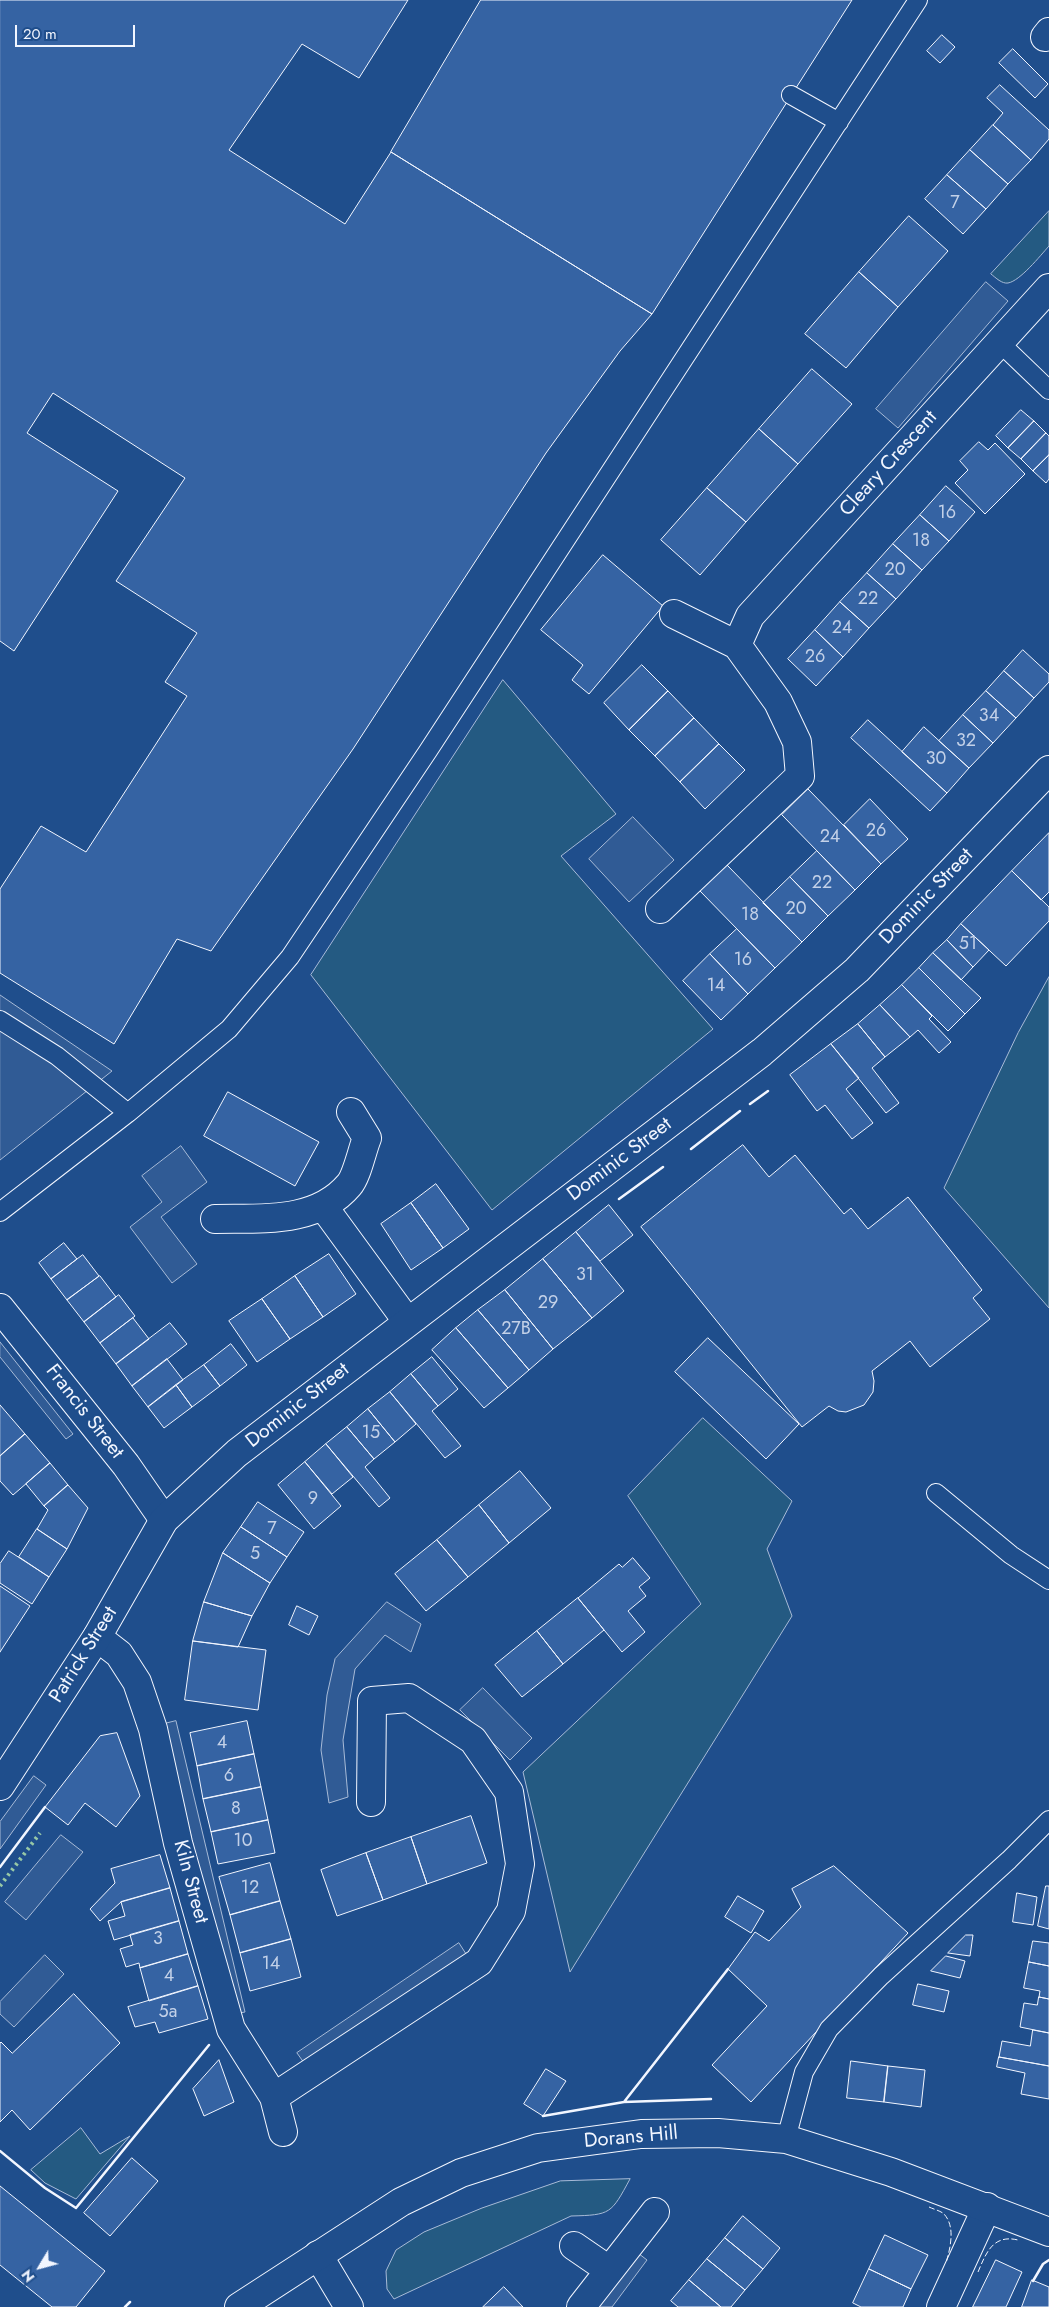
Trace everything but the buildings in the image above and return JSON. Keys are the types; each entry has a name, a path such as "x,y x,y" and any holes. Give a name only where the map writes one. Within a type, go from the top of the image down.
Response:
{"street":[{"name":"Cleary Crescent","path":"737,645 750,616 1049,288"},
{"path":"660,909 800,776 797,742 778,702 737,645 674,614"},
{"name":"Dominic Street","path":"164,1520 237,1453 762,1052 856,970 1049,770"},
{"path":"215,1219 287,1217 323,1206 350,1184 367,1138 352,1112"},
{"path":"323,1206 407,1322"},
{"name":"Francis Street","path":"0,1308 126,1466 164,1520"},
{"name":"Patrick Street","path":"0,1786 97,1637 164,1520"},
{"name":"Kiln Street","path":"97,1637 119,1654 137,1682 153,1729 178,1843 231,2029 274,2097 283,2132"},
{"path":"274,2097 478,1962 511,1911 520,1864 508,1792 473,1740 409,1698 372,1701 371,1802"},
{"name":"Dorans Hill","path":"239,2307 401,2202 461,2173 538,2148 641,2134 718,2133 786,2139 891,2172 1049,2232"},
{"path":"941,2307 986,2207"},
{"path":"581,2307 655,2212"},
{"path":"574,2246 610,2270"},
{"path":"318,2255 349,2307"}],"lane":[{"path":"0,1212 128,1113 229,1029 290,957 428,751 918,0"},
{"path":"791,95 839,122"},
{"path":"999,342 1049,390"},
{"path":"0,1020 57,1056 128,1113"},
{"path":"936,1493 1011,1555 1049,1580"},
{"path":"786,2139 804,2072 829,2029 881,1976 1009,1860 1049,1820"}],"shaded area":[{"path":"1049,211 1049,246 1018,278 1008,283 1001,282 991,274"},
{"path":"986,282 1008,301 898,428 876,409"},
{"path":"503,680 616,814 561,856 713,1029 492,1210 311,975"},
{"path":"633,817 674,860 629,902 589,859"},
{"path":"1049,977 1049,1308 944,1188 1018,1033"},
{"path":"0,995 112,1071 0,1160"},
{"path":"181,1146 207,1182 161,1217 197,1264 172,1283 130,1227 162,1202 142,1176"},
{"path":"0,1342 73,1434 66,1439 0,1357"},
{"path":"703,1418 792,1501 767,1549 792,1616 570,1972 523,1772 701,1604 628,1496"},
{"path":"387,1602 421,1624 411,1652 385,1635 355,1669 343,1740 348,1797 329,1803 321,1750 327,1695 335,1659"},
{"path":"483,1688 532,1738 510,1760 460,1710"},
{"path":"176,1721 245,2012 234,2014 164,1724"},
{"path":"34,1776 46,1785 0,1849 0,1822"},
{"path":"61,1835 83,1852 26,1920 5,1902"},
{"path":"459,1943 468,1957 307,2067 297,2053"},
{"path":"45,1955 64,1974 14,2027 0,2014 0,2002"},
{"path":"81,2128 100,2154 130,2136 76,2199 45,2183 31,2170"},
{"path":"630,2179 614,2206 602,2213 571,2216 394,2299 387,2289 386,2271 396,2250 424,2232 482,2208 560,2181"},
{"path":"634,2250 647,2260 612,2307 592,2307"}],"hedge":[{"path":"0,1886 40,1833"}],"fence":[{"path":"929,2207 944,2214 950,2225 951,2238 946,2263"},
{"path":"978,2272 984,2258 996,2242 1009,2239 1018,2240"}],"wall":[{"path":"750,1104 768,1091"},
{"path":"691,1149 740,1111"},
{"path":"619,1199 663,1167"},
{"path":"0,1867 45,1807"},
{"path":"624,2102 728,1969"},
{"path":"0,2151 45,2188 76,2208 209,2045"},
{"path":"543,2116 624,2102 711,2099"},
{"path":"1033,2281 1043,2264 1049,2260"},
{"path":"125,2307 130,2302"}]}
